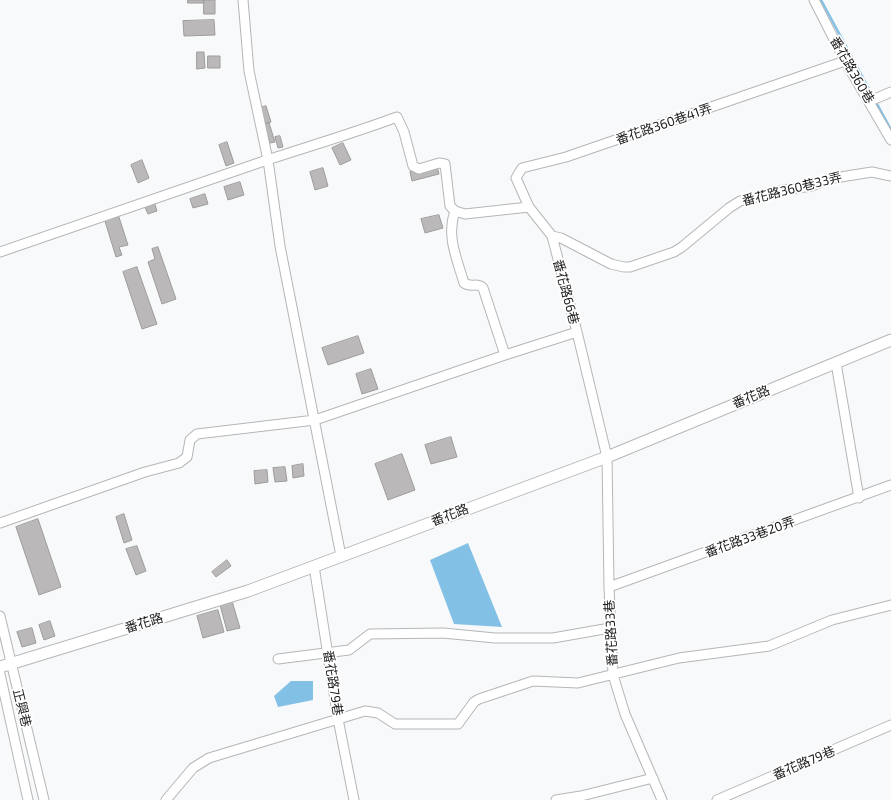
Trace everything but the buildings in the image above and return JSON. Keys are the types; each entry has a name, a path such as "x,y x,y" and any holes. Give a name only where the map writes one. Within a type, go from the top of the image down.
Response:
{"main road":[{"name":"番花路","path":"0,667 240,593 314,566 607,457 891,340"}],"street":[{"path":"243,0 249,71 268,160 280,246 341,556"},
{"name":"番花路360巷","path":"814,0 845,61 870,101 891,140"},
{"name":"番花路360巷41弄","path":"529,207 516,178 522,168 566,158 845,61"},
{"path":"870,101 891,92"},
{"path":"0,252 142,205 268,160 352,134 396,117 404,132 413,166 418,169 439,163 445,164 450,206 455,211 465,214 529,207"},
{"name":"番花路360巷33弄","path":"552,236 561,238 611,264 630,267 674,252 729,208 740,202 783,190 812,186 828,179 872,172 891,176"},
{"name":"番花路66巷","path":"529,207 552,236 607,457"},
{"path":"455,211 452,221 451,239 464,283 469,285 478,285 483,288 505,355"},
{"path":"0,523 145,472 182,461 188,454 190,440 197,434 251,429 315,420 577,332"},
{"path":"836,363 860,498"},
{"name":"番花路33巷","path":"607,457 610,628 613,675 625,714 662,800"},
{"name":"番花路33巷20弄","path":"609,587 860,498 891,485"},
{"name":"番花路79巷","path":"314,566 338,719 354,800"},
{"path":"166,800 193,768 209,758 338,719 365,712 378,713 395,724 458,724 474,702 502,690 533,681 578,683 679,658 769,646 832,620 891,605"},
{"name":"正興巷","path":"0,616 44,800"},
{"path":"278,659 328,654 349,650 370,634 443,633 494,638 553,638 610,628"},
{"path":"0,674 28,800"},
{"name":"番花路79巷","path":"717,800 891,725"},
{"path":"556,800 581,796 653,778"}],"water":[{"path":"468,543 502,627 454,624 430,560"},
{"path":"291,681 313,681 313,700 278,707 274,696"}],"waterway":[{"path":"821,0 891,130"}]}
